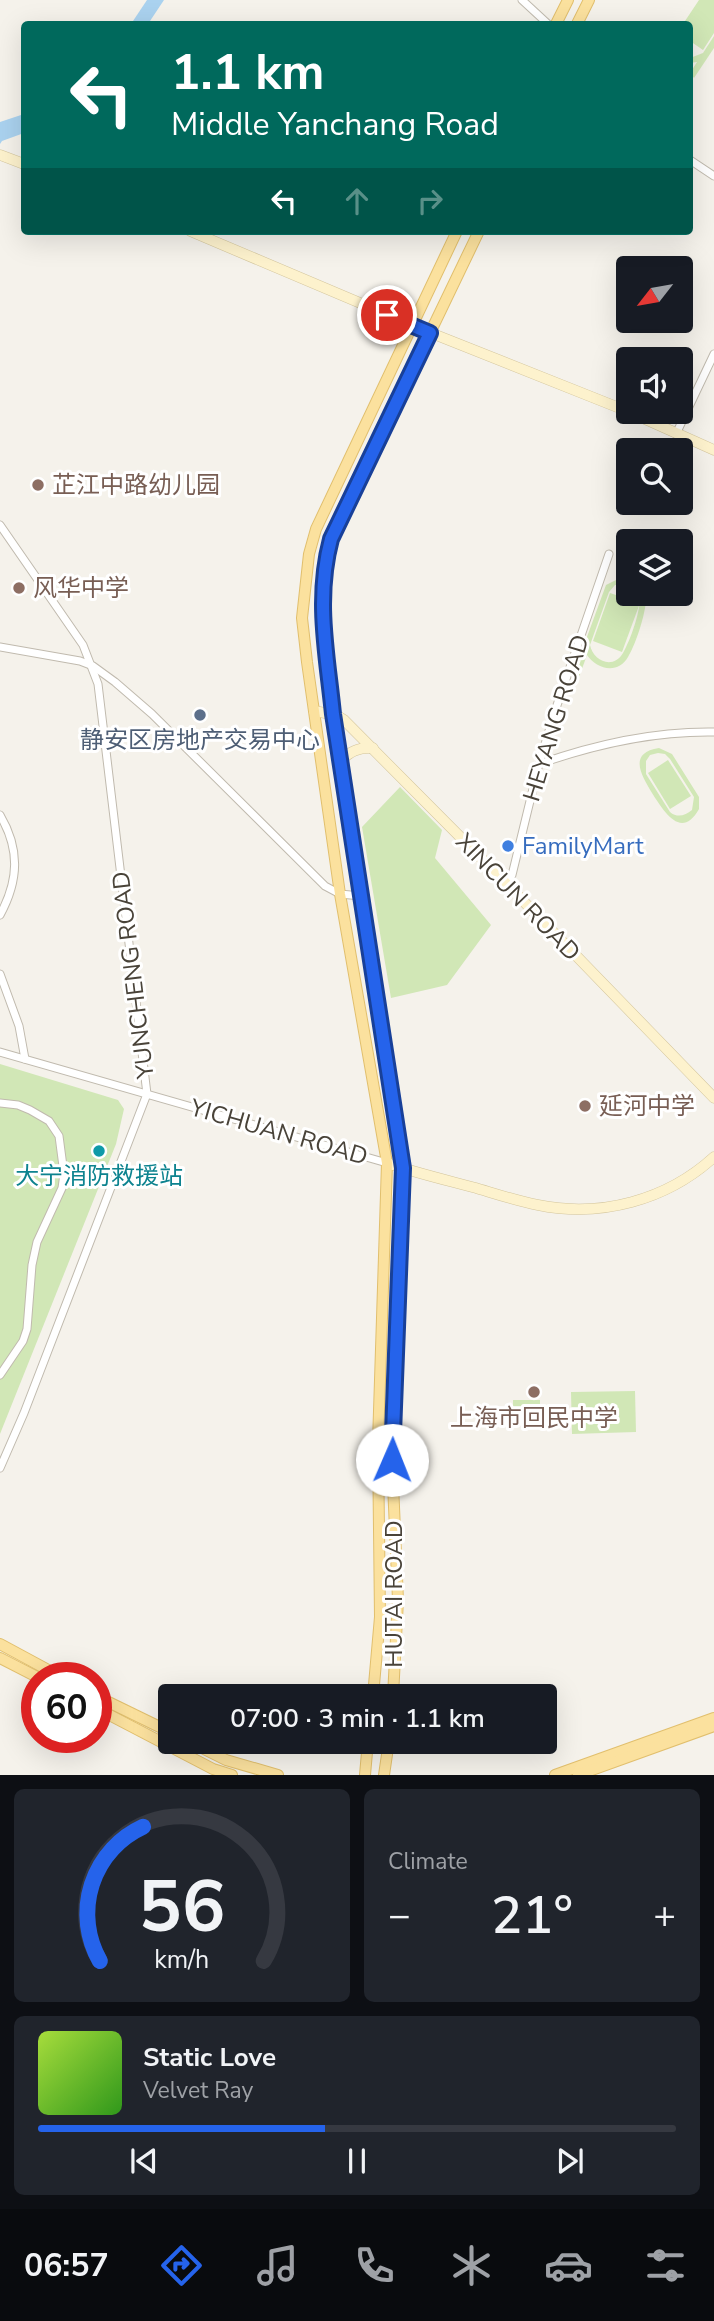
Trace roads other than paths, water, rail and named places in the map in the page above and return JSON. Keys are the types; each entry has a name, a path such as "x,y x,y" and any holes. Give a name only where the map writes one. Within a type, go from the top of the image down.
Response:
{"main road":[{"path":"558,21 568,0"},
{"path":"578,21 589,0"},
{"name":"HUTAI ROAD","path":"374,1684 380,1617 378,1442 387,1163 340,894 302,618 309,554 316,529 455,235"},
{"name":"HUTAI ROAD","path":"394,1684 398,1600 392,1460 403,1168 333,714 324,640 324,567 331,539 477,235"},
{"path":"0,1644 33,1662"},
{"path":"0,1658 21,1669"},
{"path":"112,1704 158,1726"},
{"path":"112,1716 213,1769 232,1775"},
{"path":"555,1775 714,1718"},
{"path":"578,1775 714,1726"},
{"path":"214,1754 278,1775"},
{"path":"365,1775 367,1754"},
{"path":"384,1775 387,1754"}],"street":[{"path":"522,0 545,21"},
{"path":"0,155 21,163"},
{"path":"693,162 714,176"},
{"path":"199,235 412,326 627,411 714,450"},
{"path":"676,434 714,354"},
{"path":"0,525 83,645 93,666"},
{"name":"HEYANG ROAD","path":"505,882 512,874 539,764 563,686 610,554"},
{"path":"0,647 80,661 93,666 130,694 325,886 340,894 361,896"},
{"name":"YUNCHENG ROAD","path":"0,1468 24,1413 147,1094 100,694 93,666"},
{"path":"314,712 333,714"},
{"name":"XINCUN ROAD","path":"333,714 344,720 373,748 714,1098"},
{"path":"539,764 570,753 634,738 714,732"},
{"path":"340,761 350,752 363,747 373,748"},
{"path":"0,815 15,852 11,889 0,915"},
{"path":"0,974 19,1026 25,1059"},
{"name":"YICHUAN ROAD","path":"0,1052 537,1205 585,1209 642,1199 689,1177 714,1157"},
{"path":"0,1103 30,1110 49,1121 59,1136 64,1174 62,1188 37,1242 32,1265 27,1329 23,1341 0,1375"}],"water":[{"path":"147,0 164,0 150,21 133,21"},
{"path":"21,115 21,134 0,144 0,122"}],"place":[{"name":"芷江中路幼儿园","path":"38,485"},
{"name":"风华中学","path":"19,588"},
{"name":"静安区房地产交易中心","path":"200,715"},
{"name":"FamilyMart","path":"508,846"},
{"name":"延河中学","path":"585,1106"},
{"name":"大宁消防救援站","path":"99,1151"},
{"name":"上海市回民中学","path":"534,1392"}]}
